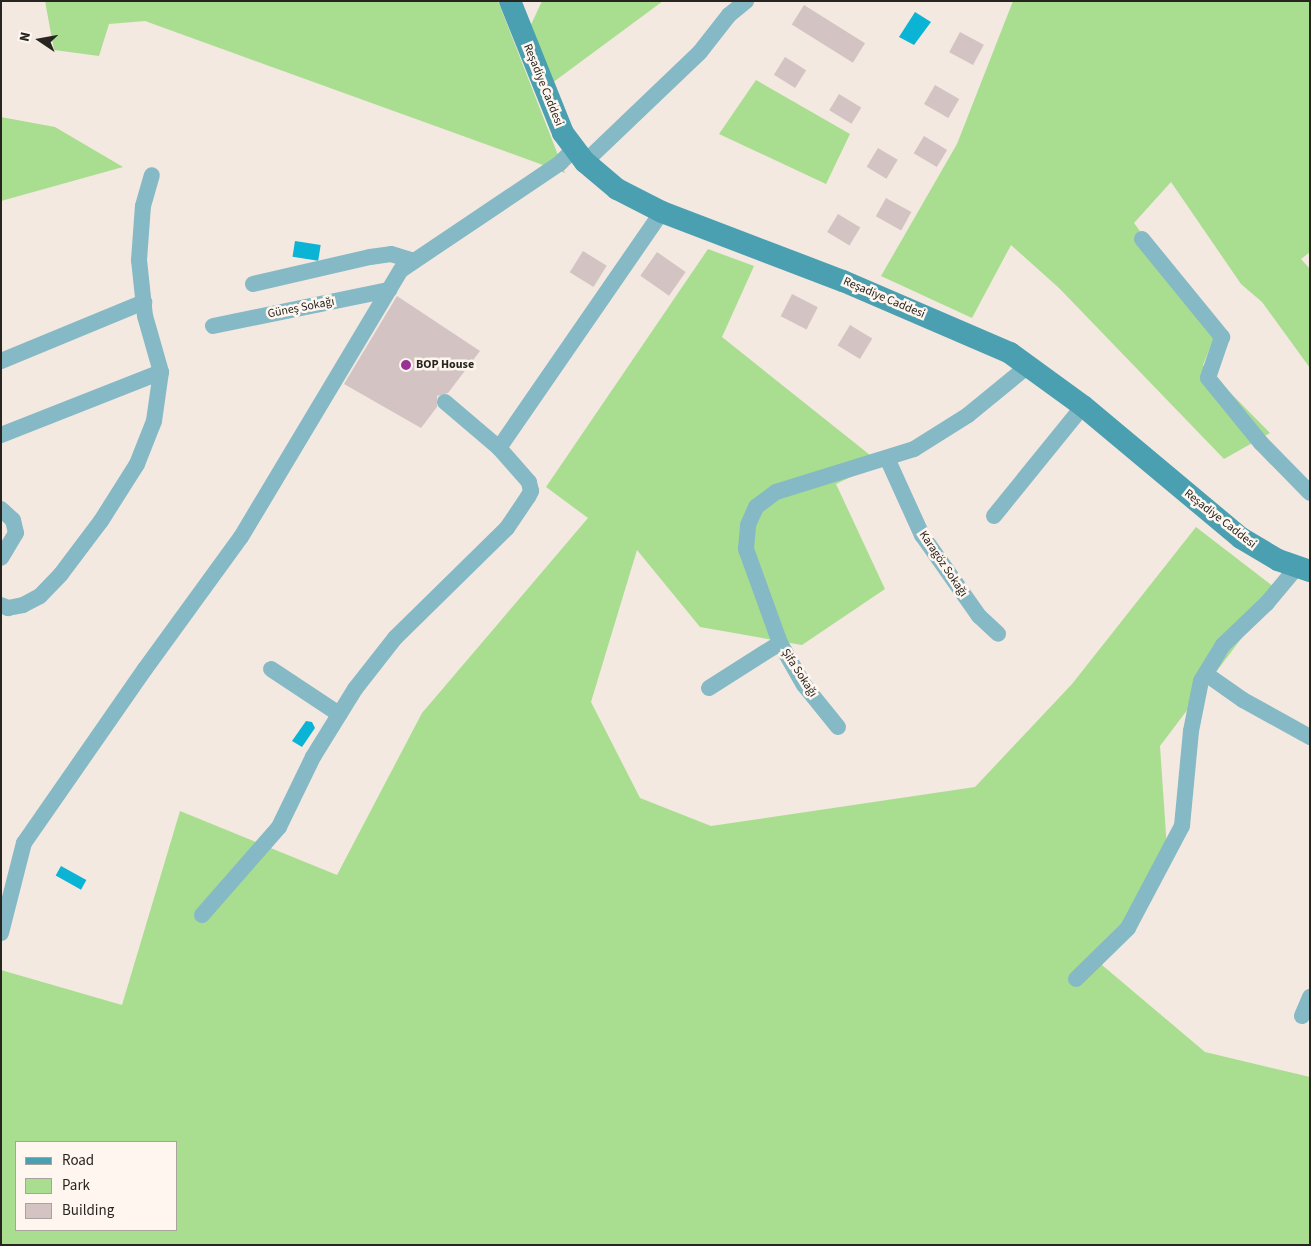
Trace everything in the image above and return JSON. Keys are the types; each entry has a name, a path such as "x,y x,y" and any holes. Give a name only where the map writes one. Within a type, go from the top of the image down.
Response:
{"street":[{"name":"Reşadiye Caddesi","path":"510,1 555,118 580,156 617,189 662,212 861,289 987,341 1029,365 1083,406 1241,538 1303,569"},
{"path":"1,933 24,843 145,668 241,538 401,270 560,163 580,156 700,52 729,15 746,1"},
{"path":"1,605 8,608 23,605 40,596 101,521 137,464 154,421 161,372 144,302 139,260 143,206 152,174"},
{"path":"499,448 662,212"},
{"path":"1142,239 1222,337 1208,378 1261,443 1310,493"},
{"path":"253,284 370,257 391,254 414,261"},
{"name":"Güneş Sokağı","path":"213,326 389,290"},
{"path":"1,361 144,302"},
{"name":"Şifa Sokağı","path":"838,727 804,685 780,643 746,549 748,525 756,507 776,492 914,449 968,415 1029,365"},
{"path":"1,435 161,372"},
{"path":"202,915 280,828 313,757 339,714 395,638 507,528 531,491 529,482 499,448 445,402"},
{"path":"994,516 1083,406"},
{"name":"Karagöz Sokağı","path":"887,458 922,535 979,616 998,634"},
{"path":"1,509 16,528 14,538 1,558"},
{"path":"1076,979 1128,928 1182,826 1192,731 1201,681 1224,645 1303,569"},
{"path":"709,688 780,643"},
{"path":"271,669 339,714"},
{"path":"1206,674 1243,700 1310,738"},
{"path":"1302,1016 1310,997"}],"green space":[{"path":"45,1 498,1 565,173 145,21 109,24 99,56 54,50"},
{"path":"542,1 663,1 544,89 529,29"},
{"path":"1013,1 1310,1 1310,252 1301,259 1310,269 1310,368 1262,302 1241,284 1171,182 1134,223 1216,333 1203,365 1270,433 1224,459 1059,288 1011,245 972,318 881,276 957,144"},
{"path":"756,80 850,134 826,184 719,134"},
{"path":"1,117 55,127 123,167 1,201"},
{"path":"708,249 754,266 722,337 880,463 836,484 885,589 802,645 700,627 637,550 591,702 640,798 711,826 975,787 1072,684 1196,527 1278,590 1160,746 1167,849 1102,965 1205,1052 1310,1077 1310,1245 1,1245 1,970 122,1005 180,811 337,875 422,713 588,518 546,487"}],"water":[{"path":"915,12 931,22 914,45 899,37"},
{"path":"295,241 321,245 318,261 292,257"},
{"path":"306,721 312,722 315,728 302,747 292,741"},
{"path":"61,866 86,880 81,890 56,876"}],"building":[{"path":"804,5 865,43 853,63 792,25"},
{"path":"960,32 984,45 973,65 949,52"},
{"path":"785,57 806,70 795,88 774,75"},
{"path":"935,85 959,99 948,118 924,104"},
{"path":"839,94 861,107 852,124 829,110"},
{"path":"924,136 947,150 937,167 914,153"},
{"path":"878,148 898,160 886,179 867,167"},
{"path":"886,198 911,212 901,230 876,216"},
{"path":"838,214 860,227 849,245 827,232"},
{"path":"583,251 607,266 593,287 570,272"},
{"path":"657,252 686,272 669,296 640,276"},
{"path":"792,294 818,307 806,329 781,316"},
{"name":"BOP House","path":"397,296 480,351 448,393 437,396 437,407 421,428 344,384"},
{"path":"850,325 872,338 860,359 838,346"}],"place":[{"name":"BOP House","path":"406,365"}]}
